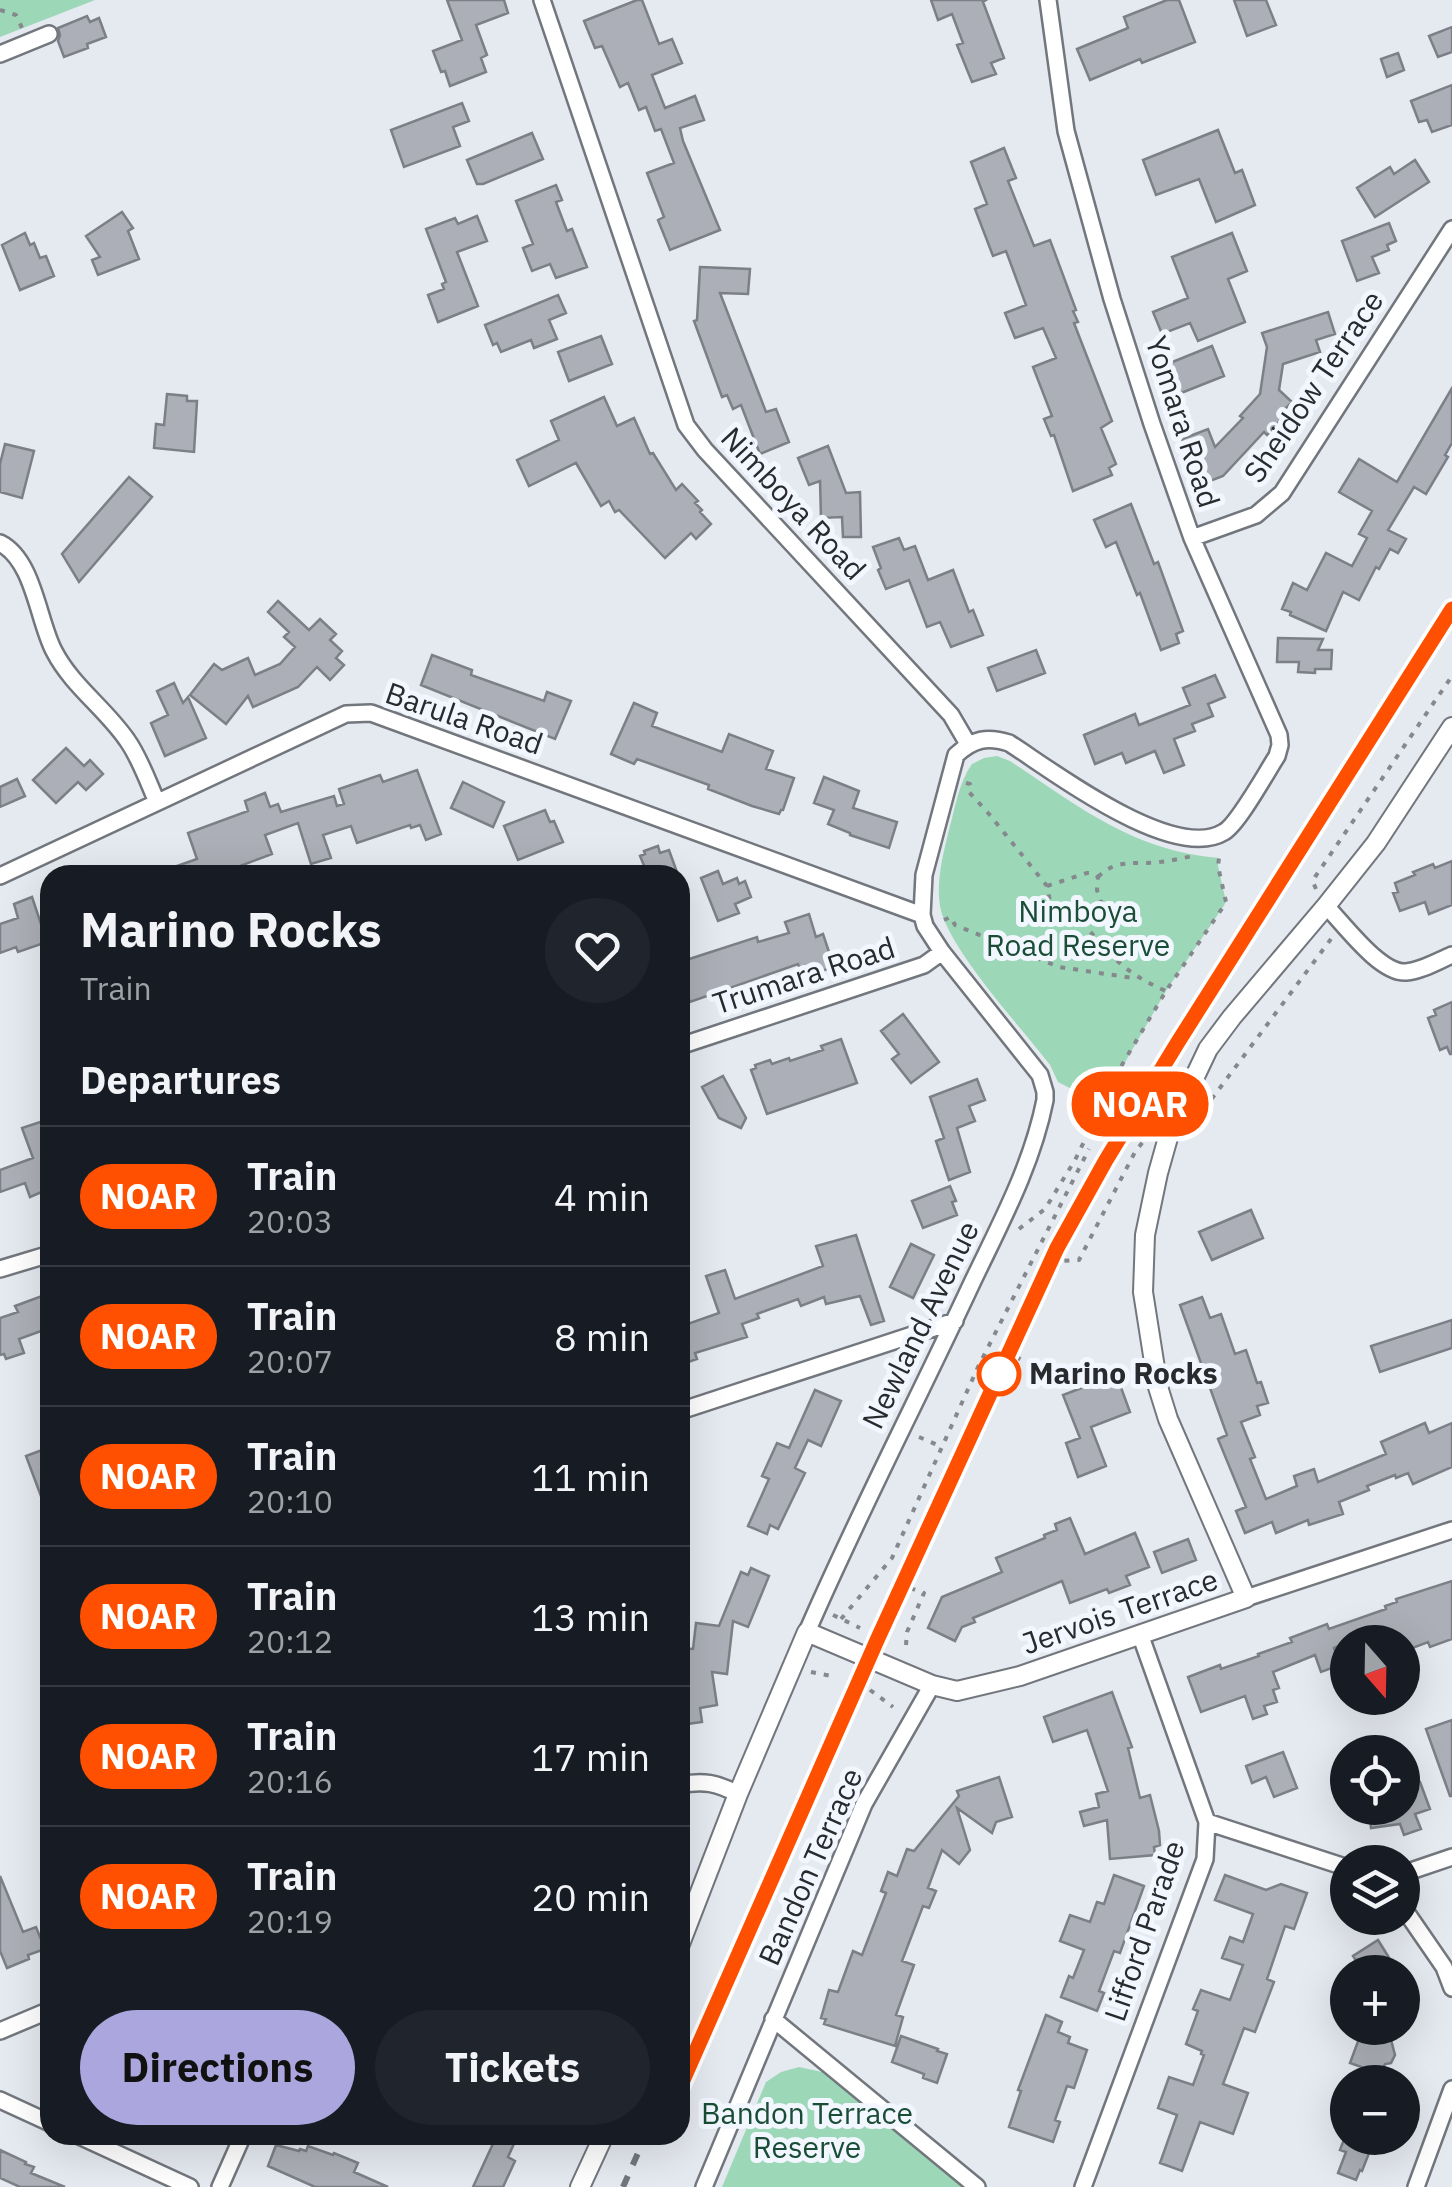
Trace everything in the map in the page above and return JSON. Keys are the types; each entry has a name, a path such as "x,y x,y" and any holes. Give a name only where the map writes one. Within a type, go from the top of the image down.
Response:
{"street":[{"name":"Nimboya Road","path":"542,0 686,425 704,450 950,715 968,744"},
{"name":"Yomara Road","path":"968,744 994,738 1009,743 1121,814 1157,830 1207,839 1230,828 1277,756 1280,745 1192,538 1112,299 1066,131 1051,1"},
{"path":"0,54 48,34"},
{"name":"Sheidow Terrace","path":"1192,538 1256,515 1282,494 1452,229"},
{"path":"0,543 7,546 36,594 52,647 66,672 128,741 157,802"},
{"name":"Barula Road","path":"0,876 346,714 371,713 922,915"},
{"path":"1246,1598 1168,1420 1158,1387 1143,1292 1151,1201 1171,1128 1208,1050 1376,843 1452,727"},
{"path":"922,915 924,874 948,777 956,755 968,744"},
{"path":"1326,906 1380,963 1394,971 1406,972 1452,955"},
{"name":"Newland Avenue","path":"690,1918 738,1794 848,1537 955,1321 1024,1170 1043,1111 1046,1092 1034,1068 942,952 922,915"},
{"name":"Trumara Road","path":"690,1043 924,965 942,952"},
{"path":"0,1269 40,1257"},
{"path":"690,1408 955,1321"},
{"name":"Jervois Terrace","path":"807,1632 932,1686 958,1691 988,1685 1452,1530"},
{"name":"Lifford Parade","path":"1082,2187 1205,1859 1207,1822 1140,1634"},
{"name":"Bandon Terrace","path":"704,2187 864,1804 932,1686"},
{"path":"690,1782 720,1784 738,1794"},
{"path":"1207,1822 1330,1862"},
{"path":"1420,1868 1452,1857"},
{"path":"1420,1932 1444,1967 1452,1988"},
{"path":"0,2030 40,2014"},
{"path":"774,2019 977,2187"},
{"path":"1416,2187 1452,2089"},
{"path":"0,2100 40,2118"},
{"path":"99,2145 190,2187"},
{"path":"220,2187 238,2145"},
{"path":"580,2187 599,2145"}],"path":[{"path":"0,10 16,15 22,28"},
{"path":"1326,906 1313,882 1452,676"},
{"path":"963,782 970,784 968,792 1047,886 1058,920 1070,924 1103,915 1097,890 1098,877 1104,870 1121,862 1161,862 1196,856"},
{"path":"842,1619 892,1558 1123,1062 1226,902 1219,858"},
{"path":"1047,886 1086,873 1098,877"},
{"path":"944,920 951,917 955,926 1059,967 1138,979 1166,991"},
{"path":"1082,923 1138,979"},
{"path":"1192,1126 1343,923"},
{"path":"894,1624 1061,1261 1079,1260 1136,1152 1152,1130"},
{"path":"1015,1230 1045,1209 1088,1149"},
{"path":"1045,1209 1054,1214"},
{"path":"1015,1357 1052,1374"},
{"path":"914,1435 942,1448"},
{"path":"906,1645 907,1632 924,1593 910,1588"},
{"path":"833,1614 860,1628"},
{"path":"810,1672 836,1677"},
{"path":"870,1690 893,1708"}],"green space":[{"path":"0,0 95,0 0,37"},
{"name":"Nimboya Road Reserve","path":"997,756 1133,836 1159,846 1219,858 1226,902 1166,991 1101,1104 1058,1082 1050,1065 970,965 940,906 941,868 961,787 972,764"},
{"name":"Bandon Terrace Reserve","path":"799,2067 822,2072 966,2187 722,2187 766,2082"}],"building":[{"path":"447,0 504,0 508,13 476,25 487,55 481,58 486,72 450,86 433,51 462,40"},
{"path":"642,0 659,44 672,39 682,63 652,75 665,108 695,96 704,120 680,128 720,230 670,250 658,220 664,217 647,173 674,163 661,129 655,131 646,107 639,110 628,83 620,87 602,46 595,48 584,21"},
{"path":"931,0 986,0 983,2 1004,58 991,63 996,74 972,82 957,45 963,43 952,14 938,20"},
{"path":"1167,0 1179,0 1195,42 1090,80 1077,49 1128,28 1124,17"},
{"path":"1234,0 1266,0 1276,25 1247,36"},
{"path":"87,16 90,22 99,18 106,37 64,57 58,28"},
{"path":"1452,27 1452,52 1438,57 1429,36"},
{"path":"1398,53 1404,70 1387,77 1381,59"},
{"path":"1452,85 1452,125 1432,132 1427,120 1419,122 1411,101"},
{"path":"462,103 469,121 453,127 460,146 404,167 391,130"},
{"path":"1218,130 1235,173 1242,170 1255,205 1216,222 1199,179 1156,195 1143,160"},
{"path":"532,133 543,159 477,184 467,160"},
{"path":"1004,148 1016,178 1008,181 1034,246 1050,240 1076,310 1073,311 1078,322 1074,323 1112,421 1101,428 1116,464 1109,468 1112,475 1073,491 1054,435 1051,436 1044,419 1052,416 1033,367 1056,358 1043,328 1015,338 1005,313 1026,305 1006,251 993,256 975,209 987,204 971,162"},
{"path":"1415,160 1429,182 1375,217 1357,188 1390,167 1394,174"},
{"path":"556,185 562,200 556,202 587,267 556,278 550,264 532,271 523,248 533,244 516,201"},
{"path":"122,212 133,228 128,231 139,259 98,275 92,260 100,257 86,236"},
{"path":"477,216 487,241 457,252 478,306 438,322 428,295 444,289 442,284 446,282 426,229 455,218 458,224"},
{"path":"1389,223 1396,241 1387,245 1389,250 1372,257 1379,273 1357,281 1342,241"},
{"path":"25,233 40,258 46,256 54,276 20,290 2,245"},
{"path":"1232,233 1247,271 1228,279 1245,322 1198,341 1190,323 1162,334 1153,312 1188,298 1172,257"},
{"path":"700,267 750,269 748,294 720,293 766,412 776,409 789,442 760,454 741,405 733,409 727,395 722,397 694,321"},
{"path":"558,295 566,313 549,320 557,339 534,348 531,340 501,352 497,343 493,345 485,325"},
{"path":"1328,312 1335,334 1316,340 1320,352 1283,364 1279,390 1292,402 1284,410 1287,413 1223,476 1200,485 1182,439 1208,429 1215,447 1260,394 1267,347 1262,333"},
{"path":"601,336 612,364 569,381 558,352"},
{"path":"1212,346 1224,376 1176,395 1165,365"},
{"path":"1452,388 1452,443 1445,455 1448,457 1426,494 1414,487 1388,530 1406,539 1398,553 1390,549 1359,600 1343,592 1326,631 1290,615 1282,609 1293,583 1307,590 1326,553 1352,566 1367,538 1359,534 1372,511 1339,492 1359,459 1397,482"},
{"path":"167,394 197,401 194,452 154,448 156,424 164,425"},
{"path":"604,397 617,426 634,418 650,454 653,453 676,490 682,484 711,524 696,539 691,533 665,558 619,510 615,512 609,501 601,506 576,463 529,486 517,460 559,440 551,421"},
{"path":"5,444 34,451 22,498 0,492"},
{"path":"828,446 846,493 860,492 861,537 843,537 842,517 821,518 820,481 809,485 798,458"},
{"path":"129,477 152,497 79,582 62,554"},
{"path":"1131,504 1154,564 1158,562 1183,631 1176,634 1179,643 1161,650 1116,542 1106,547 1094,520"},
{"path":"899,538 904,550 915,546 928,580 953,570 969,612 973,610 983,635 951,647 940,622 927,627 909,580 886,589 873,547"},
{"path":"278,601 309,630 320,619 336,634 330,640 342,651 336,658 344,665 330,680 317,667 298,687 253,707 248,696 226,724 190,695 214,664 222,670 248,658 255,675 280,664 295,647 284,637 289,632 268,612"},
{"path":"1278,638 1323,639 1318,650 1332,650 1331,669 1298,672 1299,662 1277,662"},
{"path":"1036,650 1045,673 997,691 988,668"},
{"path":"432,655 472,670 471,675 544,701 547,692 571,701 555,739 421,685"},
{"path":"1215,675 1225,697 1208,704 1213,716 1192,724 1195,731 1174,739 1184,765 1164,773 1155,751 1126,763 1122,753 1095,764 1084,735 1135,714 1139,725 1190,705 1183,688"},
{"path":"174,683 183,703 188,697 206,738 165,756 151,723 168,715 157,691"},
{"path":"634,703 657,713 652,726 722,752 729,734 773,751 766,769 794,778 783,810 779,814 752,806 708,789 709,785 637,759 634,764 611,754"},
{"path":"66,748 84,766 90,760 103,774 86,790 78,782 56,803 33,780"},
{"path":"417,770 441,834 426,840 420,825 410,825 357,843 351,826 323,835 331,858 311,864 298,823 265,835 272,854 243,865 180,865 197,859 188,833 248,811 245,801 265,793 270,807 278,804 281,812 334,796 337,806 344,804 339,789 380,775 383,782"},
{"path":"824,777 859,791 853,808 897,822 889,848 828,824 834,810 814,803"},
{"path":"17,779 25,796 0,807 0,787"},
{"path":"463,782 504,802 493,827 451,808"},
{"path":"545,810 563,842 518,860 504,826"},
{"path":"658,846 660,853 669,850 674,865 644,865 640,856"},
{"path":"1452,861 1452,905 1429,914 1425,902 1400,911 1393,893 1398,892 1395,883 1433,864 1435,868"},
{"path":"718,871 723,884 737,878 739,884 745,881 751,897 735,904 739,913 718,921 701,878"},
{"path":"32,897 40,921 40,944 0,953 0,924 18,918 14,904"},
{"path":"809,914 816,937 823,934 834,967 803,977 798,964 690,1002 690,959 757,937 758,942 789,933 785,922"},
{"path":"1452,1002 1450,1054 1447,1047 1440,1050 1428,1018 1436,1015 1434,1010"},
{"path":"903,1014 939,1062 911,1083 892,1059 899,1054 881,1031"},
{"path":"841,1039 857,1083 767,1114 751,1070 755,1065 770,1060 772,1064 789,1058 790,1061"},
{"path":"723,1076 746,1118 741,1128 719,1118 702,1087"},
{"path":"977,1079 985,1100 969,1106 975,1121 957,1128 970,1172 949,1180 936,1141 944,1138 930,1097"},
{"path":"40,1122 40,1193 30,1197 25,1183 0,1192 0,1170 33,1158 22,1128"},
{"path":"950,1186 957,1215 923,1228 912,1201"},
{"path":"1251,1210 1263,1238 1212,1260 1199,1232"},
{"path":"856,1235 884,1321 871,1325 860,1296 826,1304 824,1297 801,1306 798,1299 757,1314 759,1318 742,1324 747,1337 695,1353 697,1359 690,1361 690,1323 719,1313 706,1276 725,1270 735,1299 823,1266 816,1246"},
{"path":"911,1244 934,1255 913,1298 890,1287"},
{"path":"40,1297 40,1331 19,1339 24,1353 6,1359 4,1354 0,1355 0,1318 18,1312 15,1306"},
{"path":"1202,1297 1210,1318 1221,1314 1235,1354 1246,1350 1268,1403 1257,1406 1260,1415 1241,1422 1266,1499 1297,1486 1294,1476 1314,1469 1318,1482 1386,1454 1381,1442 1425,1423 1429,1433 1452,1423 1452,1467 1413,1484 1408,1473 1367,1486 1369,1490 1339,1502 1343,1514 1309,1525 1308,1520 1276,1533 1272,1522 1245,1533 1236,1511 1246,1507 1218,1439 1227,1435 1180,1305"},
{"path":"1452,1320 1452,1348 1380,1372 1371,1346"},
{"path":"1105,1379 1107,1386 1119,1382 1130,1412 1091,1427 1106,1466 1078,1477 1066,1443 1080,1438 1063,1395"},
{"path":"815,1390 841,1401 821,1446 808,1440 795,1468 805,1473 778,1529 770,1525 767,1534 748,1526 769,1479 762,1476 777,1443 789,1448"},
{"path":"40,1451 40,1494 26,1456"},
{"path":"1070,1518 1085,1554 1135,1533 1149,1567 1126,1576 1130,1585 1070,1603 1062,1581 973,1618 975,1622 962,1627 955,1641 928,1628 942,1597 1002,1572 996,1558 1045,1538 1044,1535 1057,1530 1055,1524"},
{"path":"1188,1539 1196,1560 1162,1573 1154,1552"},
{"path":"751,1568 769,1576 748,1627 733,1621 727,1674 712,1672 717,1705 700,1708 702,1722 690,1724 690,1649 696,1623 719,1626 741,1572 748,1575"},
{"path":"1452,1581 1452,1639 1430,1647 1428,1642 1420,1645 1420,1625 1340,1625 1386,1609 1396,1599"},
{"path":"1327,1624 1330,1669 1321,1672 1315,1655 1273,1672 1279,1688 1273,1690 1277,1702 1264,1706 1267,1714 1253,1719 1245,1696 1201,1712 1188,1677 1259,1656 1292,1642 1290,1638"},
{"path":"1112,1692 1132,1747 1128,1748 1140,1798 1150,1795 1159,1831 1160,1845 1154,1847 1155,1855 1110,1859 1107,1820 1084,1826 1080,1812 1099,1807 1096,1794 1108,1791 1087,1730 1053,1742 1044,1717"},
{"path":"1452,1720 1452,1796 1450,1796 1426,1729"},
{"path":"1283,1752 1297,1788 1274,1797 1266,1777 1252,1783 1246,1766"},
{"path":"999,1777 1012,1817 996,1822 992,1833 957,1808 970,1850 959,1864 942,1850 928,1888 936,1891 929,1908 923,1906 902,1961 914,1965 896,2015 903,2017 895,2046 824,2024 826,2019 821,2018 829,1990 838,1992 853,1951 862,1955 886,1893 881,1891 888,1872 897,1876 907,1849 914,1851 959,1796 957,1791"},
{"path":"1420,1782 1430,1809 1420,1812"},
{"path":"1400,1825 1419,1825 1421,1829 1404,1835"},
{"path":"1114,1875 1144,1886 1120,1953 1114,1951 1099,1991 1104,1993 1097,2011 1061,1997 1084,1950 1060,1941 1070,1915 1090,1922 1097,1902 1104,1904"},
{"path":"1225,1875 1266,1890 1281,1884 1307,1893 1294,1929 1285,1926 1267,1979 1274,1982 1255,2032 1244,2028 1223,2084 1248,2093 1233,2134 1200,2122 1182,2171 1160,2163 1177,2115 1158,2108 1169,2077 1193,2085 1204,2055 1186,2044 1198,2011 1193,2009 1201,1990 1230,2000 1243,1965 1222,1958 1230,1937 1243,1942 1253,1914 1215,1900"},
{"path":"0,1876 23,1932 36,1927 40,1951 7,1968 0,1951"},
{"path":"1378,1940 1387,1955 1355,1955"},
{"path":"1046,2015 1062,2022 1058,2032 1070,2037 1068,2043 1087,2050 1074,2088 1067,2086 1055,2120 1060,2122 1053,2142 1009,2127 1021,2091 1018,2090"},
{"path":"901,2036 947,2054 937,2083 892,2062"},
{"path":"1357,2045 1392,2045 1395,2055 1391,2063 1350,2063"},
{"path":"276,2145 299,2151 306,2151 308,2146 334,2153 358,2163 354,2172 388,2187 315,2187 268,2166"},
{"path":"492,2145 513,2145 508,2157 515,2161 503,2187 473,2187"},
{"path":"0,2150 34,2167 31,2173 65,2187 20,2187 0,2178"},
{"path":"1345,2155 1368,2155 1356,2180 1338,2173"}],"railway":[{"path":"690,2064 878,1638 1057,1249 1105,1160 1452,609"},
{"path":"623,2187 642,2145"}],"train":[{"name":"NOAR","path":"690,2064 878,1638 1057,1248 1178,1042 1452,609"}],"place":[{"name":"Marino Rocks","path":"999,1374"}]}
